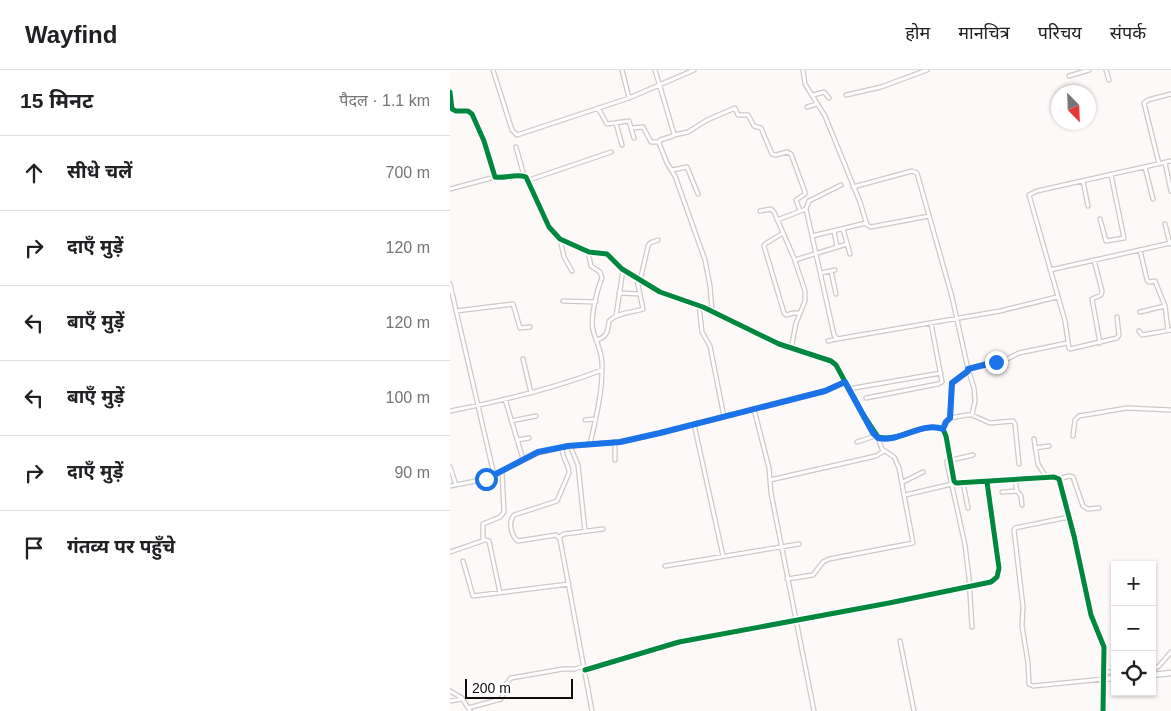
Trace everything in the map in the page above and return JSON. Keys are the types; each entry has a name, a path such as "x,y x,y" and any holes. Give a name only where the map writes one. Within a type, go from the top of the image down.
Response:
{"street":[{"path":"493,70 512,130 517,135 629,98 694,70"},
{"path":"622,70 629,98"},
{"path":"655,70 674,135"},
{"path":"804,70 805,84 825,116 866,223 871,227 929,216"},
{"path":"846,95 881,86 927,70"},
{"path":"1069,76 1088,70"},
{"path":"1106,70 1109,80"},
{"path":"450,92 451,109 468,111 472,114 484,141 495,177"},
{"path":"813,95 824,92 829,98"},
{"path":"1159,164 1144,102 1171,94"},
{"path":"807,107 817,104"},
{"path":"598,108 605,123 628,120 634,138"},
{"path":"632,128 643,127 651,142 658,142 674,135 688,132 707,120 735,108 738,115 748,115 754,126 762,128 773,155 787,152 791,154 805,192 796,200 800,211"},
{"path":"616,123 622,144"},
{"path":"658,142 667,164 672,170 705,260 712,311"},
{"path":"516,147 524,176 529,180 549,227 560,239 588,251 607,254 623,270 660,292 699,305 791,349 831,361 836,365 884,451 894,457 903,482 914,539 912,544 829,559 823,562 813,575 788,579"},
{"path":"529,180 611,152"},
{"path":"1117,317 1118,337 1100,343 1068,348 1065,322 1029,195 1037,191 1171,161"},
{"path":"1164,163 1171,191"},
{"path":"672,170 685,166 688,168 698,194"},
{"path":"1145,167 1153,199"},
{"path":"853,187 914,171 919,181 958,318 968,370 975,392 972,415"},
{"path":"1100,219 1106,241 1124,237 1111,175"},
{"path":"450,189 495,177 524,176"},
{"path":"1083,181 1088,206"},
{"path":"836,339 806,209 810,201 841,185"},
{"path":"760,212 771,209 795,260 805,291 805,301 799,314 791,349"},
{"path":"777,220 806,209"},
{"path":"812,236 866,223"},
{"path":"1050,270 1170,244 1165,224"},
{"path":"843,229 850,254"},
{"path":"834,231 838,247"},
{"path":"783,233 765,244 764,248 784,313 786,315 799,314"},
{"path":"560,239 564,257 572,271"},
{"path":"596,340 604,337 609,329 609,321 616,316 622,313 642,310 638,280 648,246 650,243 658,240"},
{"path":"795,260 847,244"},
{"path":"1139,332 1142,335 1170,330 1165,306 1159,295 1156,282 1149,282 1147,280 1140,250"},
{"path":"588,251 591,266 600,272 602,276 592,328 602,356 602,370 590,444"},
{"path":"1094,260 1102,291 1101,294 1092,299 1100,343"},
{"path":"616,316 623,270"},
{"path":"821,273 833,271 836,294"},
{"path":"450,284 494,475"},
{"path":"620,293 640,294"},
{"path":"828,341 1013,308 1057,297"},
{"path":"563,301 596,302"},
{"path":"456,311 514,304 518,326 521,329 530,327"},
{"path":"699,305 702,332 710,346 724,417"},
{"path":"1140,312 1165,306"},
{"path":"866,398 938,384 942,381 931,323"},
{"path":"950,418 952,383 968,370 1000,362 1023,352 1067,343"},
{"path":"523,358 531,393"},
{"path":"450,411 531,393 602,370"},
{"path":"848,389 941,373"},
{"path":"450,486 474,482 494,475 538,452 562,447 615,442 660,433 825,391 845,382"},
{"path":"505,399 523,459"},
{"path":"1073,436 1075,420 1079,416 1122,408 1171,410"},
{"path":"754,409 769,468 781,546 814,711"},
{"path":"955,483 943,429 950,418 972,415 990,423 1014,422 1019,464"},
{"path":"511,420 536,416"},
{"path":"585,420 595,419"},
{"path":"694,424 723,556"},
{"path":"857,442 877,436 888,438 933,427 943,429"},
{"path":"517,440 529,438"},
{"path":"1034,439 1038,464 1046,477"},
{"path":"615,442 615,460"},
{"path":"570,446 578,465 585,531"},
{"path":"1036,448 1049,446"},
{"path":"562,447 563,457 569,473 558,499 514,515 510,521 514,537 518,541 556,535 559,537 564,534 603,529"},
{"path":"770,480 876,456 884,451"},
{"path":"972,455 951,459 947,462 964,545 970,586 972,627"},
{"path":"450,467 456,485"},
{"path":"483,540 483,524 500,517 504,512 502,471"},
{"path":"903,482 923,472"},
{"path":"905,495 955,483 1054,476 1059,479 1074,536 1090,616 1104,647 1104,711"},
{"path":"1059,479 1069,476 1073,477 1083,506 1088,509 1099,508"},
{"path":"1015,480 1022,505"},
{"path":"450,691 463,699 469,709 501,699 511,678 563,669 585,668 679,642 991,582 997,577 999,564 987,482"},
{"path":"963,483 968,508"},
{"path":"1002,492 1017,491"},
{"path":"1069,516 1025,524 1014,530 1023,607 1022,626 1028,657 1028,684 1031,686 1111,678"},
{"path":"559,537 592,711"},
{"path":"450,552 483,540 488,540 490,542 500,593"},
{"path":"665,566 798,544"},
{"path":"463,561 472,596 569,584"},
{"path":"900,642 914,711"},
{"path":"1156,668 1171,652"},
{"path":"1104,672 1111,672"},
{"path":"1156,675 1171,673"},
{"path":"450,701 463,699"}],"cycle path":[{"path":"450,92 452,109 468,111 472,114 484,141 495,177 526,177 549,227 560,239 589,252 607,254 622,269 660,292 703,307 779,344 831,361 836,365 862,413 878,437 894,437 935,427 943,429 956,483 1054,477 1059,479 1074,536 1091,615 1104,647 1103,711"},
{"path":"585,670 679,642 991,582 997,577 999,568 987,482"}],"route":[{"path":"486,479 538,452 584,444 620,442 660,433 825,391 845,382 873,433 878,438 884,439 933,427 943,429 950,418 952,383 968,371 968,369 996,362"}]}
